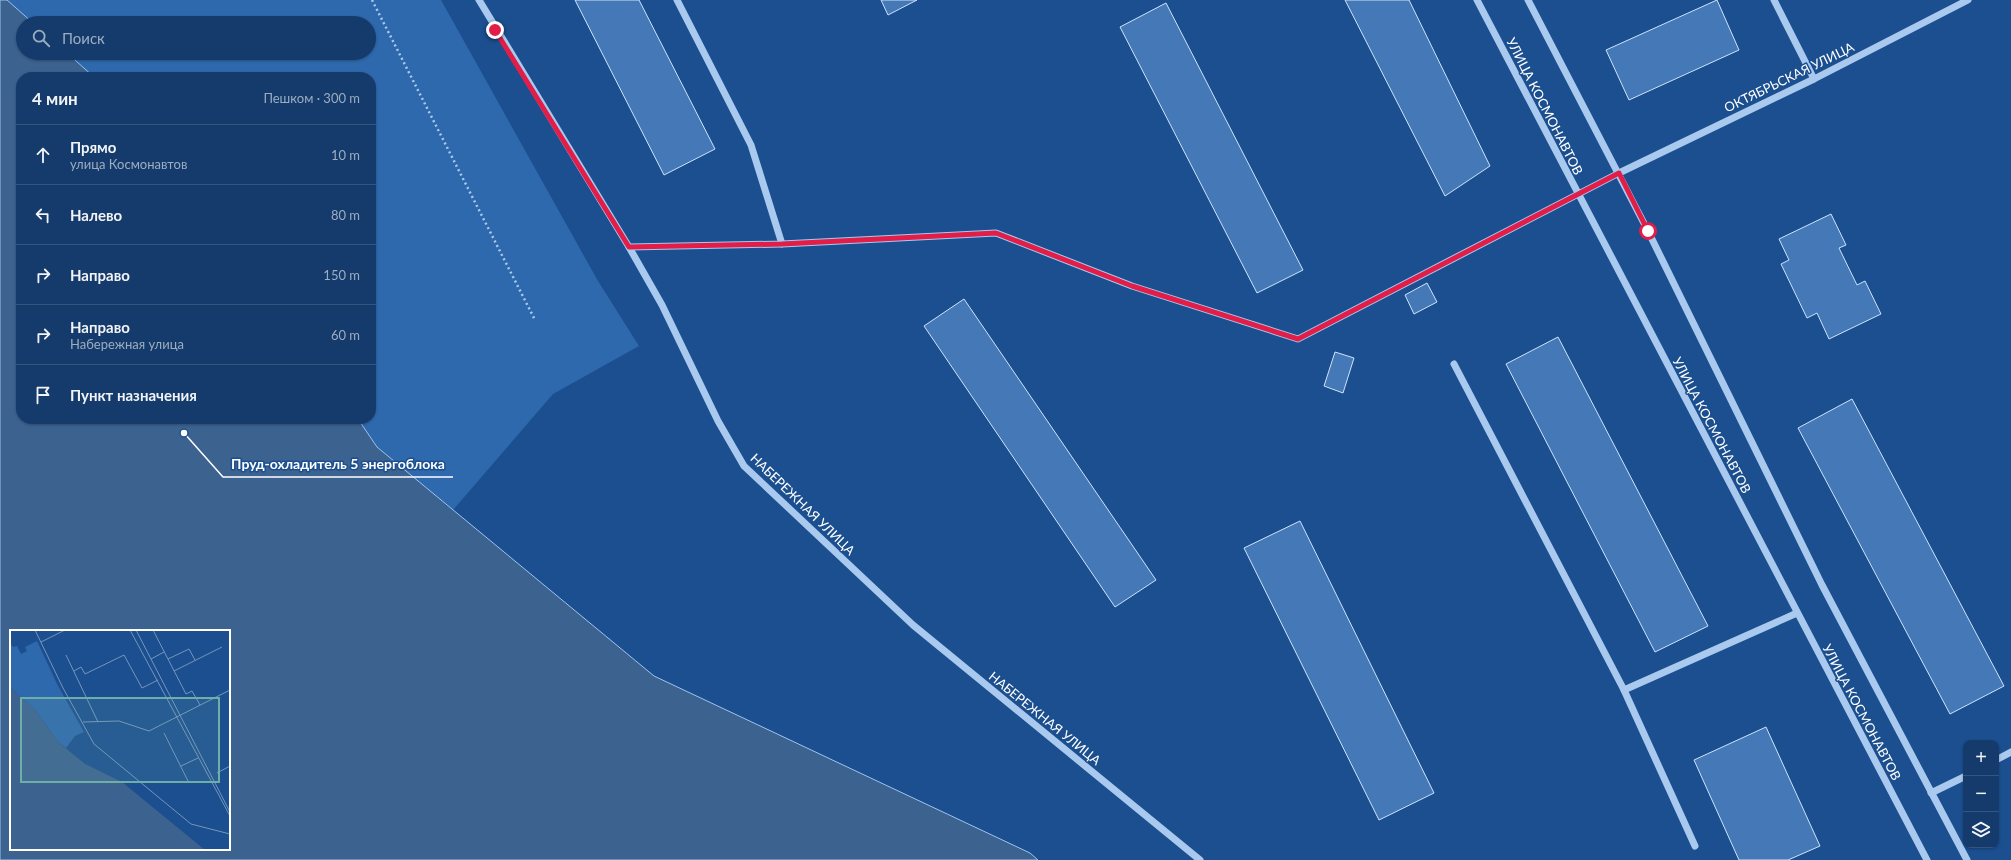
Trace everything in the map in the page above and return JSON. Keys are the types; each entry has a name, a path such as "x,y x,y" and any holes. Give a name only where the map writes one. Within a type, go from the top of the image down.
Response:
{"street":[{"name":"НАБЕРЕЖНАЯ УЛИЦА","path":"479,0 629,247 662,305 718,421 744,466 913,625 1200,860"},
{"path":"677,0 751,145 782,244"},
{"name":"УЛИЦА КОСМОНАВТОВ","path":"1477,0 1927,860"},
{"name":"УЛИЦА КОСМОНАВТОВ","path":"1528,0 1619,173 1822,585 1967,860"},
{"path":"1774,0 1814,79"},
{"name":"ОКТЯБРЬСКАЯ УЛИЦА","path":"629,247 782,244 996,233 1132,286 1298,339 1619,173 1814,79 1968,0"},
{"path":"1454,364 1624,690 1696,846"},
{"path":"1624,690 1797,613"},
{"path":"1999,758 2011,752"},
{"path":"1931,793 1963,777"}],"path":[{"path":"372,0 535,320"}],"shaded area":[{"path":"0,0 7,0 25,16 16,16 16,60 75,60 88,72 16,72 16,424 361,424 377,447 654,676 1030,853 1038,860 0,860"},
{"path":"7,0 441,0 598,281 639,346 553,394 453,510 377,447 361,424 376,424 376,72 88,72 75,60 376,60 376,16 25,16"}],"building":[{"path":"575,0 639,0 715,149 664,175"},
{"path":"881,0 917,0 888,15"},
{"path":"1345,0 1409,0 1490,166 1445,196"},
{"path":"1717,0 1739,50 1629,100 1606,50"},
{"path":"1166,3 1303,270 1257,293 1120,27"},
{"path":"1831,214 1846,245 1839,248 1857,285 1865,281 1881,314 1829,339 1817,313 1807,318 1781,264 1789,260 1779,239"},
{"path":"1427,283 1437,302 1414,314 1405,295"},
{"path":"964,299 1156,580 1115,607 924,326"},
{"path":"1558,337 1708,626 1655,652 1506,364"},
{"path":"1335,352 1354,358 1343,393 1324,386"},
{"path":"1852,399 2004,686 1950,714 1798,428"},
{"path":"1300,521 1434,793 1379,820 1244,548"},
{"path":"1766,727 1820,846 1788,860 1739,860 1694,760"}],"place":[{"name":"Пруд-охладитель 5 энергоблока","path":"184,433"}],"route":[{"path":"495,30 629,247 782,244 996,233 1132,286 1298,339 1619,173 1648,231"}]}
